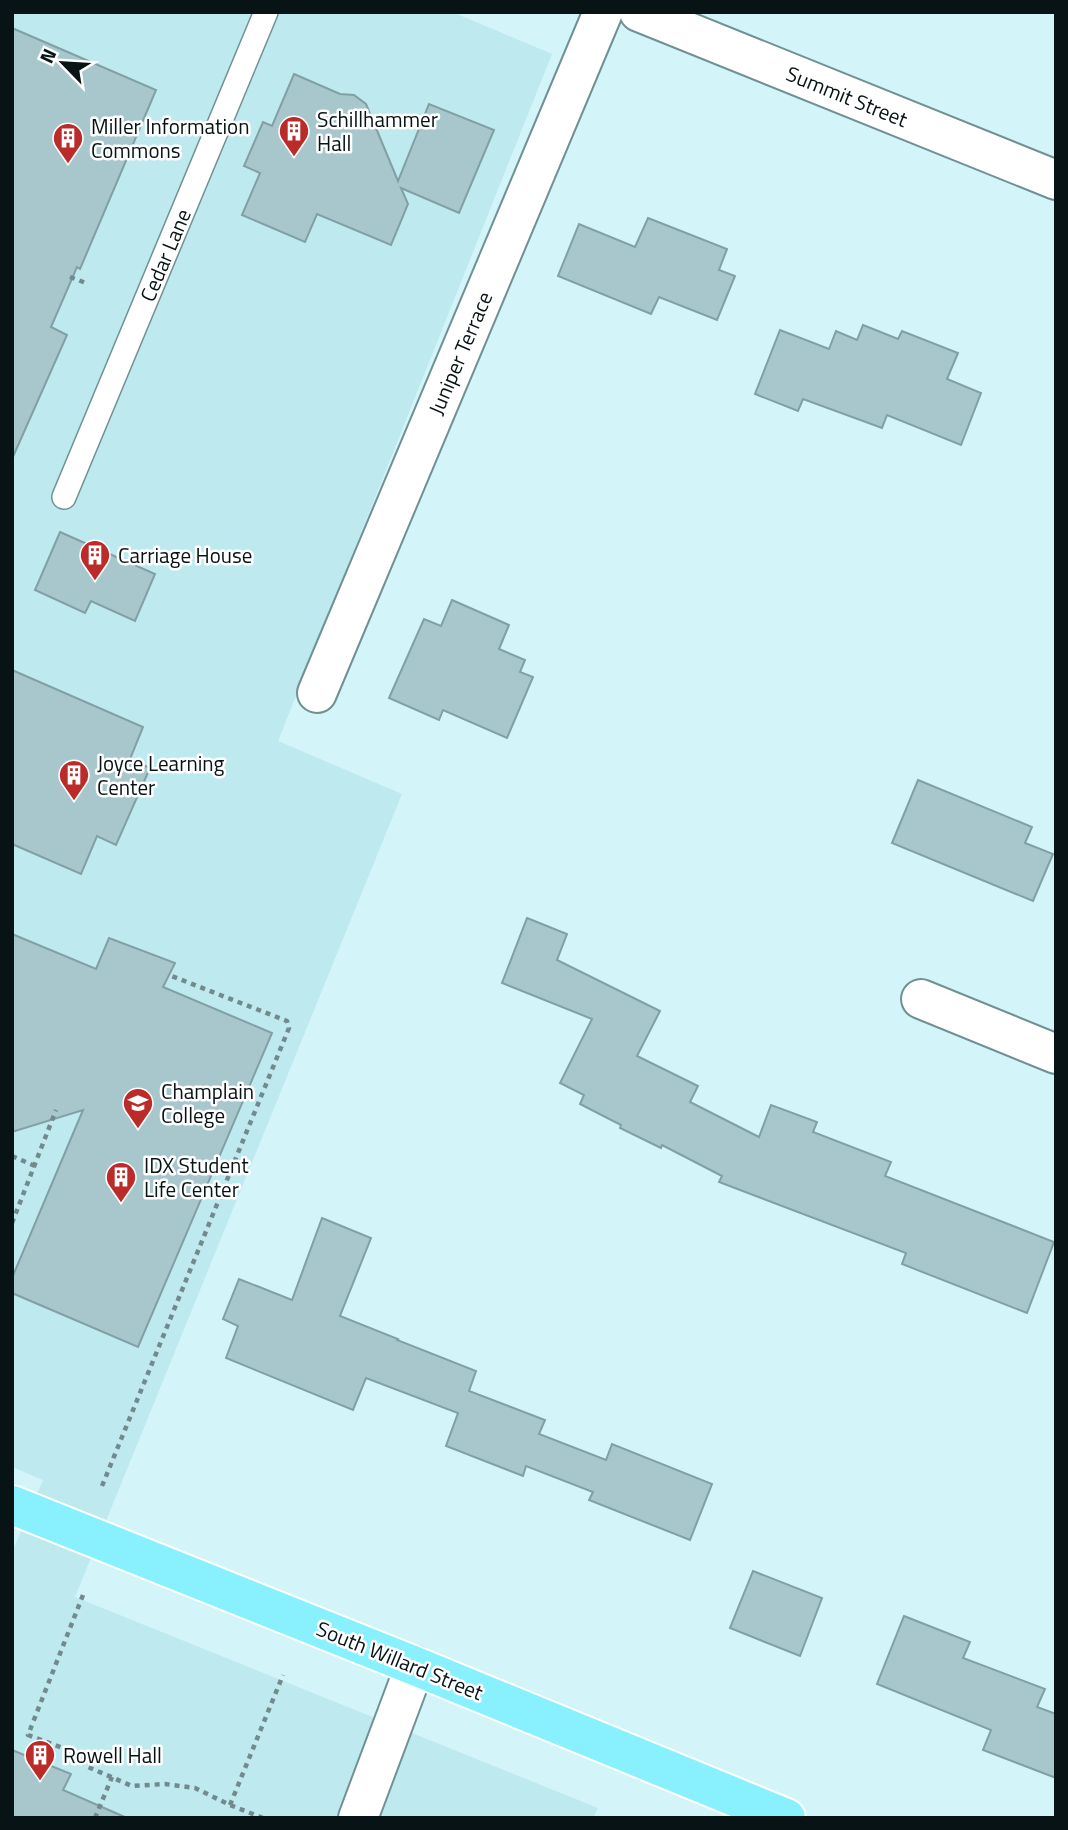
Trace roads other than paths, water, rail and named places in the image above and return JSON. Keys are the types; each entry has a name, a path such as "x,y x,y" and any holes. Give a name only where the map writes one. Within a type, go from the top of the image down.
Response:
{"main road":[{"name":"South Willard Street","path":"12,1506 415,1666 786,1818"}],"street":[{"name":"Juniper Terrace","path":"317,694 603,12"},
{"name":"Summit Street","path":"639,12 1056,180"},
{"path":"921,999 1056,1054"},
{"path":"358,1818 415,1666"}],"lane":[{"name":"Cedar Lane","path":"64,497 265,12"}],"place":[{"name":"Schillhammer Hall","path":"294,158"},
{"name":"Miller Information Commons","path":"68,165"},
{"name":"Carriage House","path":"95,582"},
{"name":"Joyce Learning Center","path":"74,802"},
{"name":"Champlain College","path":"138,1130"},
{"name":"IDX Student Life Center","path":"121,1204"},
{"name":"Rowell Hall","path":"40,1782"}]}
